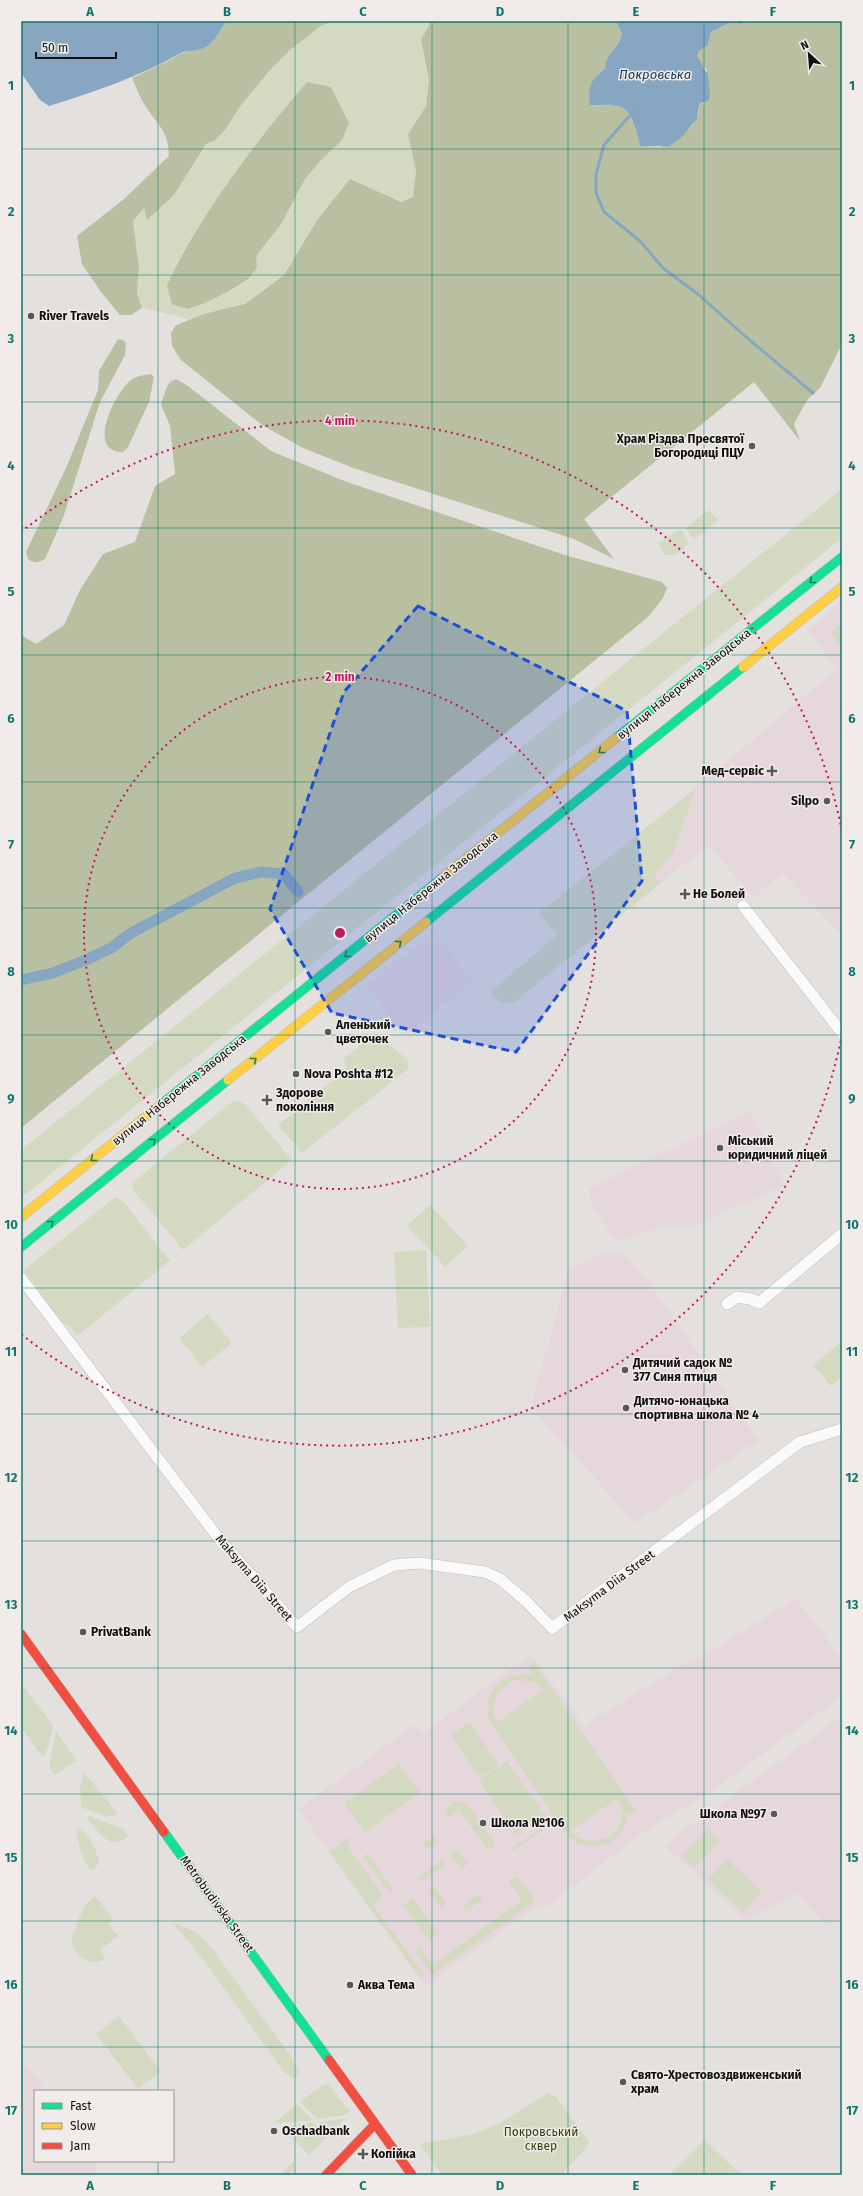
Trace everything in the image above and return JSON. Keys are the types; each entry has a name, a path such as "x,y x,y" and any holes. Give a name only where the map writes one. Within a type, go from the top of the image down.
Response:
{"main road":[{"name":"вулиця Набережна Заводська","path":"21,1217 842,557"},
{"name":"вулиця Набережна Заводська","path":"21,1247 842,587"},
{"path":"438,881 453,900"},
{"name":"Metrobudivska Street","path":"21,1634 412,2175"},
{"path":"326,2175 375,2124"}],"street":[{"path":"743,906 842,1033"},
{"path":"727,1304 737,1297 758,1303 842,1234"},
{"name":"Maksyma Diia Street","path":"21,1278 220,1540 297,1627 349,1587 394,1565 419,1563 485,1572 500,1579 526,1601 552,1628 800,1442 842,1429"}],"highlighted area":[{"path":"418,606 627,711 642,881 516,1052 332,1013 270,909 344,692"}],"shaded area":[{"path":"842,601 842,935 782,873 754,897 708,845 661,883 654,874 673,854 696,788 837,669 807,630"},
{"path":"434,932 473,981 406,1036 366,986"},
{"name":"Міський юридичний ліцей","path":"750,1111 785,1185 689,1228 658,1228 616,1242 590,1202 589,1189"},
{"name":"Дитячий садок № 377 Синя птиця","path":"604,1252 623,1252 650,1284 758,1440 635,1523 531,1407 569,1269"},
{"name":"Школа №106","path":"796,1598 842,1659 842,1695 714,1790 651,1827 547,1906 534,1908 425,1986 298,1809 415,1725 423,1734 531,1654 584,1726 695,1657 697,1660"},
{"name":"Школа №97","path":"842,1718 842,1917 826,1926 797,1893 746,1920 664,1845 835,1721"},
{"path":"21,2059 45,2090 34,2090 34,2162 94,2162 97,2172 94,2175 21,2175"}],"green space":[{"path":"227,21 339,21 322,25 290,50 270,70 241,105 225,130 215,140 206,144 174,195 147,220 144,208 133,221 139,268 137,293 142,308 131,315 120,315 101,292 82,264 77,236 124,199 169,156 167,140 161,128 144,104 132,78 172,59 179,54 205,47 211,43"},
{"path":"339,21 431,21 421,40 429,79 426,106 408,134 416,171 413,198 401,202 350,179 317,220 284,274 245,304 189,319 142,308 137,293 139,268 133,221 144,208 147,219 174,195 206,144 215,140 225,130 241,105 270,70 290,50 322,25"},
{"path":"431,21 616,21 622,34 618,44 607,60 605,69 600,73 590,105 615,105 623,108 634,123 640,146 660,147 693,125 699,112 697,107 699,104 704,103 707,70 698,61 697,56 699,51 708,45 711,32 731,22 740,24 747,21 842,21 842,344 820,388 807,400 794,424 800,441 754,382 584,519 614,559 574,539 356,469 303,448 262,425 181,360 172,346 171,333 176,325 204,314 245,304 284,275 317,220 350,179 401,202 413,197 416,171 408,134 426,106 429,79 421,40"},
{"path":"307,82 331,87 349,123 342,140 321,160 305,179 281,224 256,256 257,268 248,279 229,291 205,303 188,309 172,304 167,285 196,232 230,179 268,129"},
{"path":"118,339 123,340 126,343 125,355 100,402 63,518 45,559 38,562 32,562 28,559 26,552 66,468 98,390 99,371"},
{"path":"151,374 154,377 149,402 128,447 123,452 112,450 106,443 105,433 111,408 118,396 131,380"},
{"path":"176,379 188,386 271,451 347,482 568,556 662,582 667,588 663,598 648,617 21,1128 21,635 36,644 64,625 80,590 103,554 135,542 155,486 175,474 170,426 161,404 170,382"},
{"path":"842,489 842,538 21,1198 21,1150"},
{"path":"709,510 718,520 694,540 685,528"},
{"path":"681,529 689,544 675,555 665,555 658,543"},
{"path":"842,623 842,648 830,633"},
{"path":"696,788 673,854 654,874 661,883 516,1001 504,1003 498,1001 490,992 557,935 539,913"},
{"path":"376,1033 409,1061 408,1069 302,1153 278,1125 346,1069 344,1058"},
{"path":"234,1100 245,1104 292,1160 183,1250 134,1191 132,1183"},
{"path":"115,1197 124,1202 170,1261 77,1336 68,1325 62,1323 24,1270"},
{"path":"430,1205 468,1246 445,1267 407,1226"},
{"path":"426,1250 430,1327 398,1328 394,1252"},
{"path":"208,1314 232,1343 202,1367 179,1338"},
{"path":"842,1341 842,1377 831,1386 813,1365"},
{"path":"534,1662 636,1811 629,1815 627,1813 626,1824 621,1833 615,1839 606,1844 587,1846 569,1838 489,1720 487,1709 492,1691 498,1684 514,1675 534,1675 528,1666","holes":["516,1680 534,1682 544,1690 497,1722 494,1709 496,1696 504,1687","617,1799 622,1809 622,1819 618,1827 611,1834 602,1839 592,1841 581,1838 570,1831"]},
{"path":"21,1683 53,1726 49,1746 43,1757 21,1728"},
{"path":"470,1722 499,1765 479,1778 451,1735"},
{"path":"56,1732 77,1761 54,1775 49,1766"},
{"path":"507,1761 545,1816 516,1835 479,1780"},
{"path":"399,1764 420,1793 365,1832 344,1803"},
{"path":"84,1772 117,1813 115,1816 105,1816 81,1807 80,1787"},
{"path":"455,1802 466,1802 496,1845 488,1850 459,1810 449,1817 444,1810"},
{"path":"88,1816 122,1828 128,1835 122,1840 116,1842 110,1841 100,1834 87,1818"},
{"path":"547,1824 549,1826 512,1851 511,1849"},
{"path":"76,1828 81,1830 92,1842 99,1862 95,1869 90,1870 84,1860 79,1845"},
{"path":"708,1829 720,1841 694,1868 682,1855"},
{"path":"434,1836 439,1842 427,1850 423,1844"},
{"path":"349,1837 349,1848 383,1895 373,1904 425,1976 421,1979 329,1851"},
{"path":"458,1850 468,1864 461,1869 450,1855"},
{"path":"368,1853 393,1889 389,1892 363,1857"},
{"path":"443,1859 446,1864 421,1882 418,1877"},
{"path":"727,1859 762,1892 743,1912 708,1880"},
{"path":"517,1876 535,1901 432,1975 415,1951 420,1947 433,1965 522,1900 509,1881"},
{"path":"434,1886 447,1904 441,1908 428,1890"},
{"path":"479,1894 483,1899 466,1911 463,1906"},
{"path":"95,1896 113,1918 109,1925 118,1936 100,1950 105,1959 94,1962 85,1960 81,1957 71,1944 82,1911"},
{"path":"413,1898 438,1933 429,1940 403,1905"},
{"path":"173,1923 196,1932 210,1946 291,2056 300,2073 294,2079 283,2071 208,1966"},
{"path":"119,2016 161,2071 138,2089 96,2034"},
{"path":"328,2084 350,2112 345,2115 317,2119 300,2102 322,2085"},
{"name":"Покровський сквер","path":"548,2093 556,2097 589,2142 586,2148 561,2175 442,2175 420,2144 474,2134 500,2123"},
{"path":"297,2104 313,2120 280,2123 275,2122"},
{"path":"346,2118 330,2134 318,2122"},
{"path":"313,2122 328,2136 309,2155 283,2128"},
{"path":"705,2140 741,2175 670,2175"},
{"path":"294,2161 294,2169 288,2175 280,2175"}],"water":[{"path":"21,21 227,21 213,41 199,50 182,53 132,77 49,106 40,100 21,73"},
{"name":"Покровська","path":"616,21 747,21 740,24 731,22 711,32 708,45 699,51 697,56 708,75 710,94 709,100 699,104 697,119 680,139 669,146 640,146 634,123 623,108 611,105 590,105 589,93 591,84 593,80 605,69 607,59 618,44 622,34"}],"waterway":[{"path":"632,113 604,145 596,174 596,193 604,212 640,241 663,268 699,295 746,337 813,393"},
{"path":"21,980 53,973 88,959 111,948 131,933 235,878 261,872 284,874 298,892"}],"traffic: fast":[{"path":"616,738 842,557"},
{"path":"426,922 743,667"},
{"path":"159,1106 443,877"},
{"path":"21,1247 228,1080"},
{"path":"164,1832 329,2060"}],"traffic: slow":[{"path":"743,667 842,587"},
{"path":"443,877 616,738"},
{"path":"228,1080 426,922"},
{"path":"21,1217 159,1106"}],"traffic: jam":[{"path":"21,1634 164,1832"},
{"path":"329,2060 412,2175"},
{"path":"326,2175 375,2124"}],"place":[{"name":"River Travels","path":"31,316"},
{"name":"Храм Різдва Пресвятої Богородиці ПЦУ","path":"752,446"},
{"name":"Мед-сервіс","path":"772,771"},
{"name":"Silpo","path":"827,801"},
{"name":"Не Болей","path":"685,894"},
{"name":"Аленький цветочек","path":"328,1032"},
{"name":"Nova Poshta #12","path":"296,1074"},
{"name":"Здорове покоління","path":"267,1100"},
{"name":"Міський юридичний ліцей","path":"720,1148"},
{"name":"Дитячий садок № 377 Синя птиця","path":"625,1370"},
{"name":"Дитячо-юнацька спортивна школа № 4","path":"626,1408"},
{"name":"PrivatBank","path":"83,1632"},
{"name":"Школа №97","path":"774,1814"},
{"name":"Школа №106","path":"483,1823"},
{"name":"Аква Тема","path":"350,1985"},
{"name":"Свято-Хрестовоздвиженський храм","path":"623,2082"},
{"name":"Oschadbank","path":"274,2131"},
{"name":"Копійка","path":"363,2154"}]}
